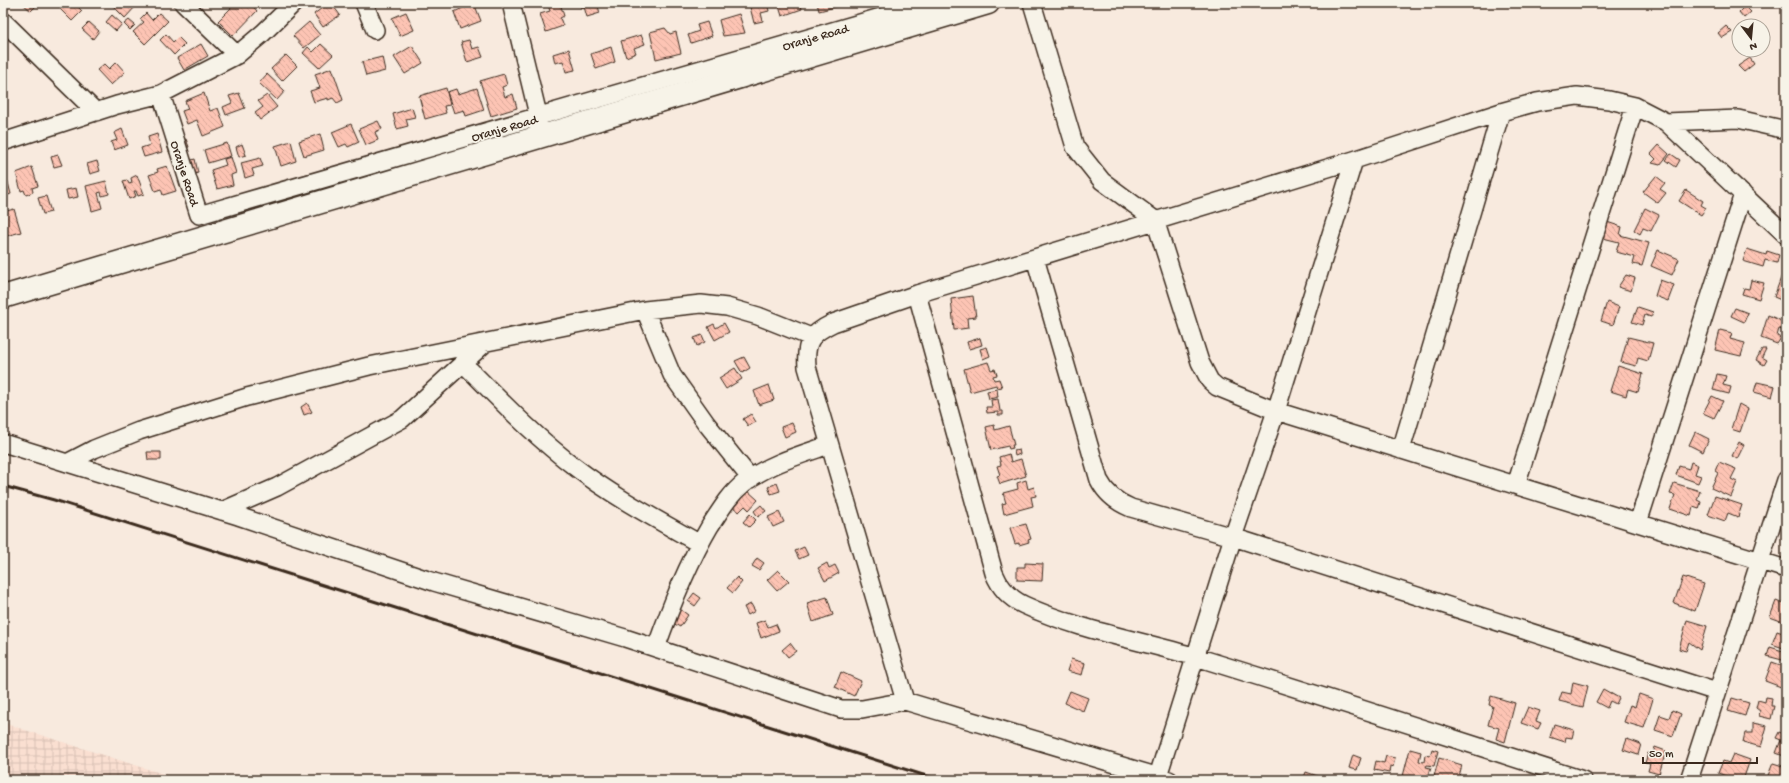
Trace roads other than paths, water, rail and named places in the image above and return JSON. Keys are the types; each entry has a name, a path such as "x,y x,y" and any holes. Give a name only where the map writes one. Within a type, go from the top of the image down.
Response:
{"street":[{"path":"183,3 237,55"},
{"path":"3,142 96,112 161,94 237,55 263,33 294,3"},
{"path":"364,3 375,30"},
{"path":"511,3 540,126"},
{"name":"Oranje Road","path":"161,94 200,215 540,126 930,3"},
{"path":"3,297 206,236 540,126 988,3"},
{"path":"1032,3 1075,147 1102,181 1155,220 1200,362 1210,381 1218,388 1276,411 1786,569"},
{"path":"3,21 96,112"},
{"path":"905,701 807,367 807,348 811,337 833,323 917,294 1354,160 1501,112 1537,102 1577,96 1609,100 1636,106 1666,122 1786,235"},
{"path":"1516,485 1636,106"},
{"path":"1401,450 1501,112"},
{"path":"1666,122 1738,119 1786,130"},
{"path":"3,443 222,511 434,582 656,648 841,709 862,709 905,701 1163,778 1194,657 1276,411 1354,160"},
{"path":"1638,523 1743,194"},
{"path":"200,215 206,236"},
{"path":"1035,258 1097,472 1104,489 1116,501 1131,508 1233,537 1717,692"},
{"path":"917,294 994,573 1002,589 1013,599 1024,605 1076,624 1194,657 1583,780"},
{"path":"67,463 94,449 139,432 247,397 369,366 645,310 701,304 728,307 758,316 811,337"},
{"path":"645,310 672,375 706,423 750,479"},
{"path":"222,511 277,488 402,419 485,343"},
{"path":"464,363 510,411 575,468 617,496 700,544"},
{"path":"656,648 673,601 700,544 723,505 744,483 750,479 778,464 829,445"},
{"path":"1689,780 1786,480"}],"railway":[{"path":"3,486 54,500 939,780"}]}
